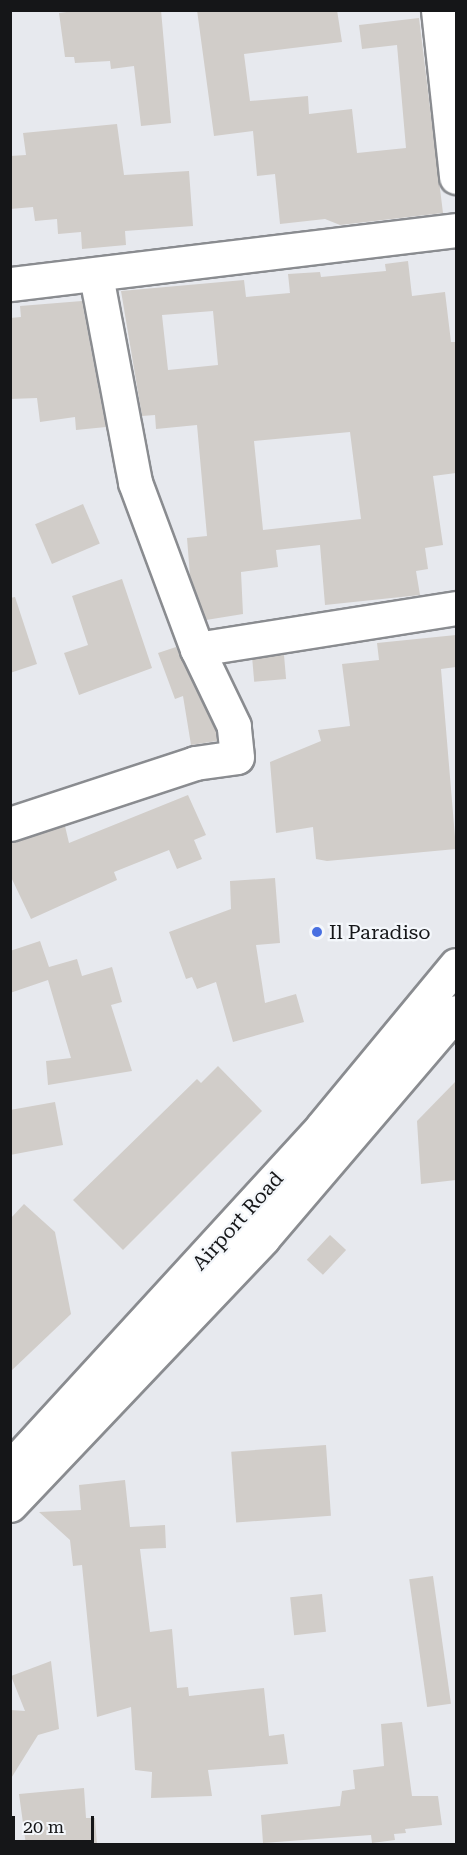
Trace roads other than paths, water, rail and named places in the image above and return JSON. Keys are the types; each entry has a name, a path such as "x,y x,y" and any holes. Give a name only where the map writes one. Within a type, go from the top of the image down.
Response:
{"street":[{"path":"438,10 456,177"},
{"path":"10,284 96,276 456,230"},
{"path":"10,824 195,763 237,757 234,726 197,649 135,482 96,276"},
{"path":"197,649 456,608"},
{"name":"Airport Road","path":"10,1505 251,1228 322,1127 456,965"},
{"name":"Airport Road","path":"10,1468 251,1228 456,1012"}],"place":[{"name":"Il Paradiso","path":"317,932"}]}
